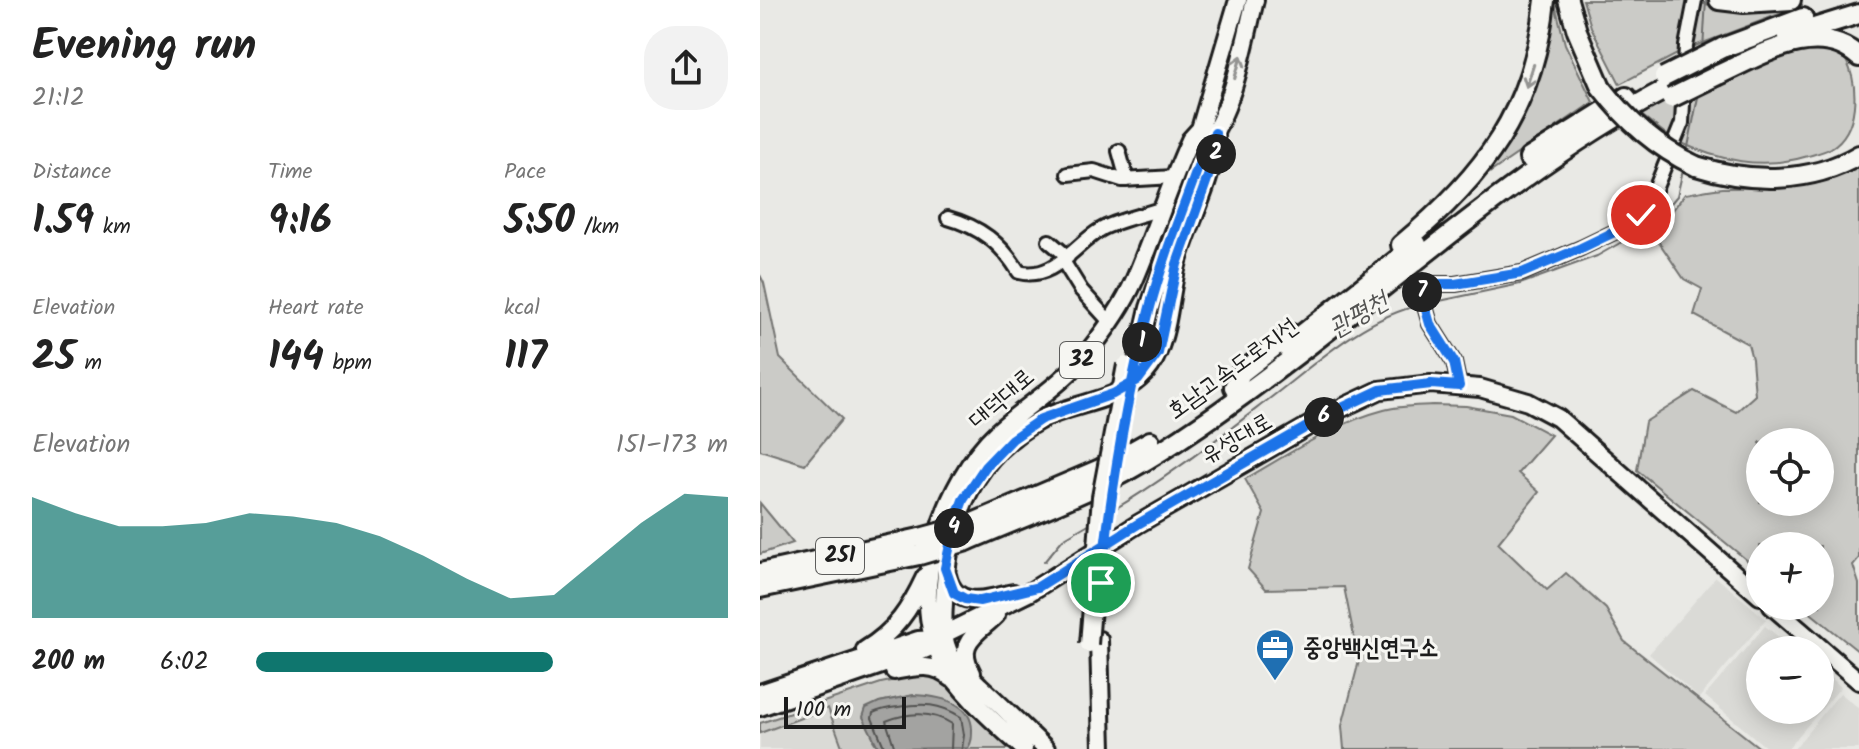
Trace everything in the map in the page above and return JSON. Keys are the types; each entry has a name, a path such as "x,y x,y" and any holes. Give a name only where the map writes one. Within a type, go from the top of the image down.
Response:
{"highway":[{"path":"1234,387 1241,373 1423,226 1474,174 1502,136 1529,82 1545,0"},
{"path":"1568,0 1577,31 1622,114 1643,134 1672,154 1738,176 1781,177 1834,167 1859,155"},
{"path":"1578,0 1605,84"},
{"path":"1722,0 1744,3 1791,0"},
{"name":"호남고속도로지선","path":"760,588 932,562 967,533 1145,445 1234,387 1514,168 1595,114 1667,87 1819,13 1859,1"},
{"name":"호남고속도로지선","path":"1719,62 1859,14"},
{"path":"1667,87 1719,62 1767,53 1802,41 1836,43 1859,57"},
{"name":"호남고속도로지선","path":"967,533 1104,483 1197,427 1364,303 1509,187 1578,139 1595,136 1667,87"},
{"path":"1699,162 1790,166 1832,157 1859,142"},
{"name":"호남고속도로지선","path":"760,573 932,562"}],"main road":[{"name":"대덕대로","path":"1094,642 1108,515 1131,365 1205,148 1238,0"},
{"name":"대덕대로","path":"939,636 927,622 932,562 946,508 980,450 998,431 1075,368 1110,322 1133,283 1190,140 1207,131 1235,79 1255,0"},
{"name":"대덕대로","path":"939,636 932,562 963,500 985,467 1012,439 1041,419 1113,394 1138,380 1158,353 1177,264 1216,154 1207,131"},
{"path":"1075,368 1067,387 1070,395 1088,402"},
{"name":"유성대로","path":"760,693 918,640 939,636 1038,587 1138,524 1331,413 1380,390 1431,384 1480,388 1528,402 1558,418 1746,584"},
{"path":"932,562 954,593 970,601 1038,587"},
{"name":"32","path":"825,671 892,631 911,609 932,562"},
{"path":"971,687 966,661 967,644 1007,604"},
{"path":"1788,620 1859,681"},
{"path":"939,636 971,687 1024,749"},
{"name":"유성대로","path":"760,707 922,651 939,636"},
{"path":"1092,749 1094,642"},
{"path":"1094,642 1102,749"},
{"path":"849,677 927,666 944,672 971,687 1046,749"}],"street":[{"path":"1459,386 1454,362 1430,324 1421,292 1428,284 1455,284 1522,273 1633,223 1641,215 1654,192 1682,123 1686,46 1695,0"},
{"path":"1119,151 1127,180"},
{"path":"1068,174 1094,171 1114,179 1127,180 1174,177"},
{"path":"948,218 970,224 995,240 1022,273 1037,275 1065,259 1100,230 1160,209"},
{"path":"1049,241 1065,259 1081,290 1110,322"}],"shaded area":[{"path":"1549,0 1554,0 1565,44 1593,102 1472,185 1503,143"},
{"path":"1583,0 1684,0 1731,9 1803,5 1687,49 1620,84 1591,27"},
{"path":"1819,47 1846,60 1853,82 1851,120 1847,131 1831,148 1791,160 1757,163 1709,154 1677,141 1685,96 1779,56"},
{"path":"1681,94 1679,123 1671,138 1640,114"},
{"path":"1859,164 1859,558 1853,565 1859,584 1859,652 1819,620 1834,620 1834,532 1746,532 1746,560 1637,470 1645,422 1694,391 1736,412 1755,395 1748,344 1694,315 1702,289 1684,279 1654,235 1685,194 1723,188 1793,187 1826,181"},
{"path":"760,275 780,358 842,419 805,464 760,450"},
{"path":"1466,406 1511,414 1551,435 1518,473 1539,492 1498,543 1547,590 1566,573 1606,609 1624,641 1761,749 1344,749 1342,726 1359,661 1344,587 1266,589 1248,569 1264,513 1245,479 1347,423 1390,409"},
{"path":"760,503 793,543 760,554"},
{"path":"1716,577 1746,602 1746,620 1765,620 1752,636 1746,636 1746,643 1699,698 1649,654"},
{"path":"1765,626 1778,636 1756,636"},
{"path":"1746,648 1746,724 1809,724 1787,749 1768,749 1705,696"},
{"path":"919,675 937,677 1012,749 965,749 968,748 914,695 879,702 873,740 879,749 843,749 828,708 760,733 760,723 881,683"},
{"path":"1834,680 1841,687 1834,695"},
{"path":"1840,693 1859,708 1859,749 1794,749 1815,724 1834,724 1834,700"},
{"path":"828,708 843,749 760,749 760,733"}],"water":[{"path":"914,695 942,699 966,712 972,729 968,748 879,749 863,717 866,708"}],"waterway":[{"name":"관평천","path":"1703,50 1706,0"},
{"name":"관평천","path":"1687,152 1699,92"},
{"name":"관평천","path":"1430,303 1520,284 1597,256 1652,225 1677,196 1683,170"},
{"name":"관평천","path":"1108,513 1190,459 1359,331 1399,311 1420,305"},
{"name":"관평천","path":"1044,562 1063,539 1092,522"}],"place":[{"name":"중앙백신연구소","path":"1275,682"}],"route":[{"path":"1101,583 1108,515 1122,430 1136,365 1149,308 1205,148 1215,133 1216,154 1177,264 1158,353 1138,380 1113,394 1041,419 1012,439 985,467 963,500 955,522 945,568 954,593 970,601 980,601 1038,587 1138,524 1331,413 1380,390 1431,384 1459,386 1454,362 1430,324 1421,292 1428,284 1455,284 1522,273 1633,223 1641,215"}]}
